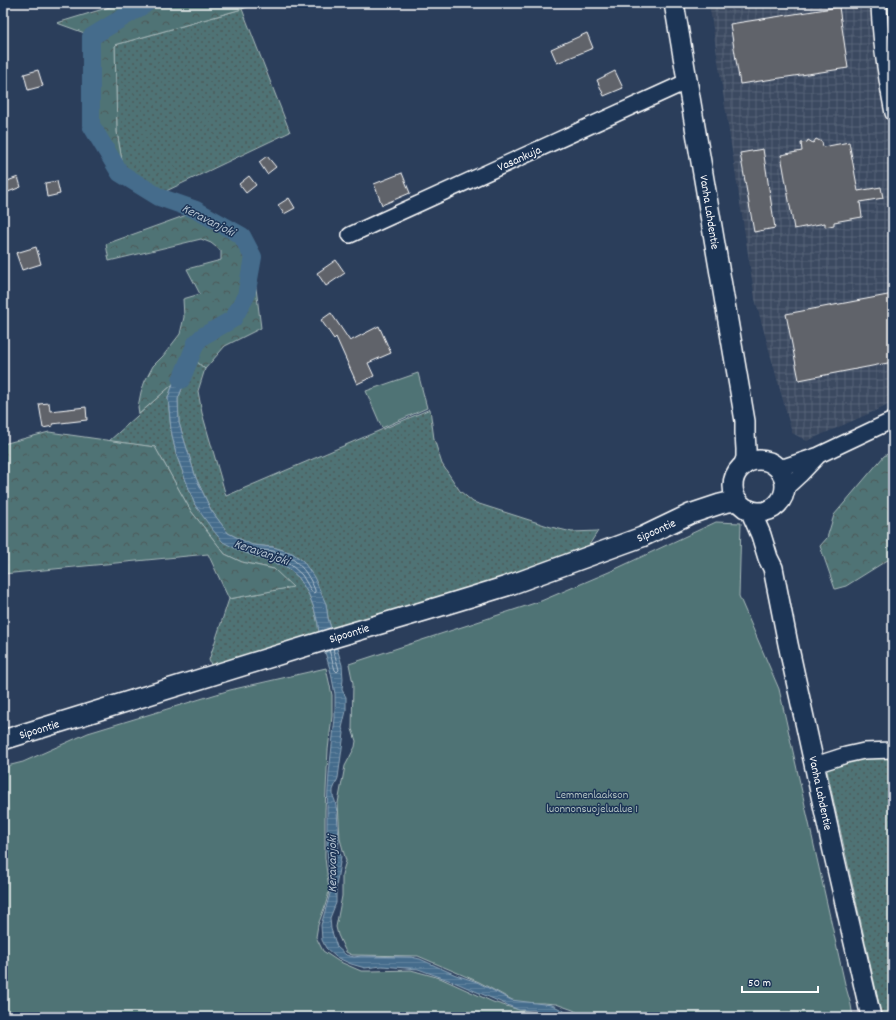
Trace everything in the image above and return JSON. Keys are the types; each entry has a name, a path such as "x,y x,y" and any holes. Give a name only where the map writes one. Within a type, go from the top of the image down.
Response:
{"main road":[{"name":"Vanha Lahdentie","path":"674,3 745,421 746,458 739,472"},
{"name":"Vanha Lahdentie","path":"745,421 752,432 756,443 772,464"},
{"path":"757,460 772,464 781,471 785,479 786,488 783,497 771,510 762,512 753,511 744,506 734,493 733,484 739,472 748,462 757,460"},
{"name":"Sipoontie","path":"690,514 739,472"},
{"name":"Sipoontie","path":"3,740 507,586 642,537 690,514 720,504 729,502 744,506"},
{"name":"Vanha Lahdentie","path":"744,506 761,536 773,568 814,765 871,1017"},
{"name":"Vanha Lahdentie","path":"773,508 771,524 775,556 773,568"}],"street":[{"path":"879,3 879,21 893,113"},
{"name":"Vasankuja","path":"350,235 688,81"},
{"path":"772,464 786,466 819,455 893,420"},
{"path":"786,488 819,455"},
{"path":"814,765 864,750 893,750"}],"shaded area":[{"path":"709,3 879,3 885,68 893,124 893,403 807,441 792,433 755,299"}],"green space":[{"path":"114,3 142,3 90,35 57,23 113,6"},
{"path":"152,3 258,3 242,9 115,45 117,132 124,172 94,125 94,39"},
{"path":"884,3 893,3 893,63 892,63"},
{"path":"242,9 290,132 162,193 124,172 117,132 115,45"},
{"path":"195,212 240,238 250,257 244,296 231,317 203,334 193,343 183,356 173,384 139,414 138,407 145,381 153,366 180,334 184,317 183,299 200,294 187,269 221,260 221,251 211,243 201,239 109,261 106,244"},
{"path":"254,272 261,328 225,346 205,369 193,358 198,344 234,320 249,297"},
{"path":"193,358 205,369 198,391 202,413 226,496 430,409 434,439 442,464 460,491 473,502 551,527 572,532 598,531 584,553 332,632 326,604 303,561 292,553 273,547 252,545 228,533 211,510 196,478 179,423 178,399 185,381 192,370"},
{"path":"418,373 427,408 382,428 366,391"},
{"path":"173,384 168,398 171,430 176,454 195,505 238,550 288,568 299,578 309,595 314,608 319,636 212,667 209,660 229,599 292,587 274,569 242,562 225,554 191,511 155,447 109,441"},
{"path":"49,432 155,447 191,511 225,554 242,562 274,569 293,587 229,599 208,554 3,574 3,444"},
{"path":"893,451 893,558 846,586 835,589 820,546 827,538 834,515 884,456"},
{"name":"Lemmenlaakson luonnonsuojelualue 1","path":"716,522 741,523 739,596 779,689 853,1017 582,1017 573,1010 556,1004 525,1003 514,1001 479,982 418,956 352,955 346,952 336,927 342,896 342,874 346,861 340,839 338,803 345,766 355,747 356,741 352,729 353,683 349,664 541,601 609,572"},
{"path":"326,668 332,695 332,716 328,750 325,810 325,858 329,889 318,925 316,937 323,951 338,961 361,971 411,970 440,978 493,1002 516,1009 553,1017 3,1017 3,767 23,762 88,733 230,690"},
{"path":"893,750 893,1017 882,1017 825,762"}],"water":[{"path":"183,356 193,358 192,370 185,381 178,399 179,423 196,478 211,510 228,533 252,545 273,547 292,553 303,561 314,577 326,604 328,618 342,665 342,690 346,697 346,711 342,728 344,733 338,778 333,790 337,812 338,847 341,856 336,887 336,903 330,918 331,929 337,947 346,955 354,957 411,957 420,959 456,975 477,982 511,1000 552,1005 564,1011 571,1017 552,1017 535,1010 519,1010 454,982 418,969 382,966 365,968 351,964 336,957 326,948 322,940 321,925 330,894 327,848 327,808 335,718 335,694 331,673 319,636 314,608 309,595 299,578 288,568 238,550 223,542 195,505 176,454 171,430 168,398"}],"building":[{"path":"839,7 848,68 740,84 730,24"},
{"path":"587,33 593,48 557,63 551,49"},
{"path":"38,70 43,86 28,90 24,74"},
{"path":"615,71 623,88 604,96 597,80"},
{"path":"816,139 822,142 823,147 849,142 858,191 881,187 883,198 860,202 862,217 834,222 834,225 825,227 825,223 794,229 781,155 802,151 801,143 807,142 808,140 813,143"},
{"path":"763,149 775,228 754,232 740,153"},
{"path":"267,156 276,167 267,174 259,162"},
{"path":"402,173 410,193 382,205 374,184"},
{"path":"249,176 256,185 246,193 239,184"},
{"path":"18,177 21,187 8,192 5,182"},
{"path":"57,181 60,194 47,197 45,183"},
{"path":"289,198 295,208 284,214 278,205"},
{"path":"36,247 41,264 22,270 16,253"},
{"path":"336,260 345,273 326,286 317,273"},
{"path":"893,294 893,362 799,380 786,314"},
{"path":"331,313 350,341 379,326 391,353 368,363 374,376 357,384 336,337 334,339 321,320"},
{"path":"49,403 50,411 86,407 87,420 52,424 53,426 43,428 39,404"}],"waterway":[{"name":"Keravanjoki","path":"147,3 91,37 91,125 120,173 159,197 196,210 242,236 253,257 246,296 233,319 203,336 196,343 181,380"}]}
